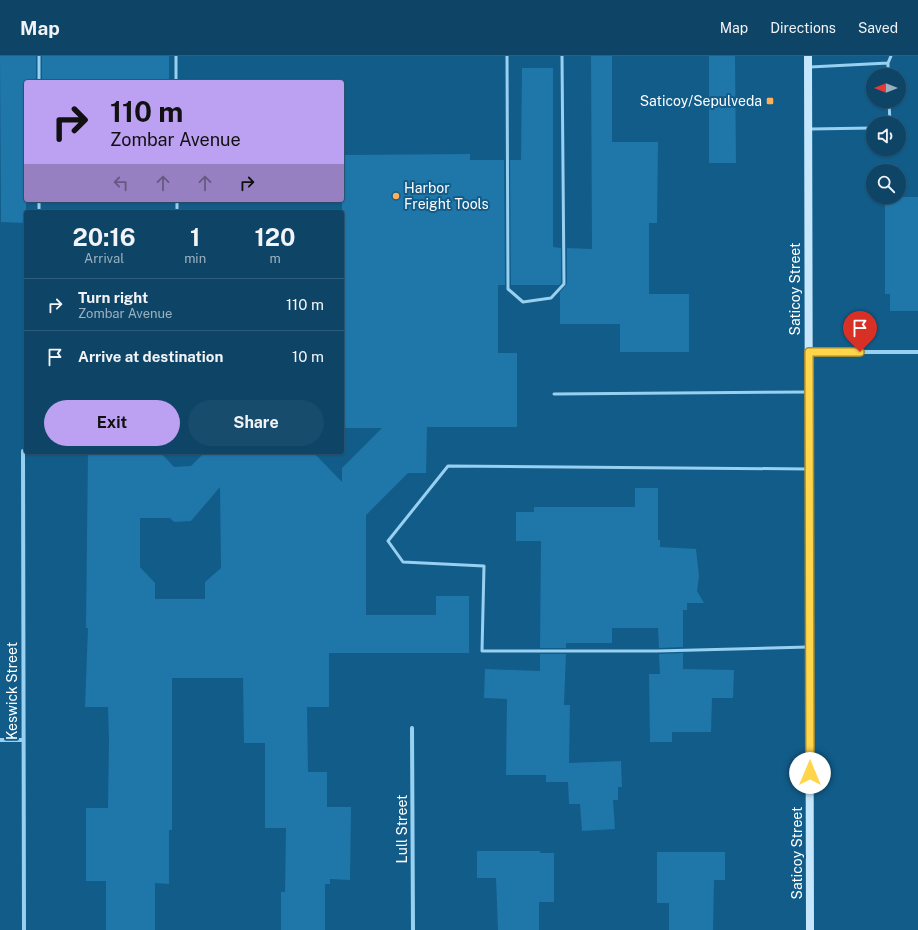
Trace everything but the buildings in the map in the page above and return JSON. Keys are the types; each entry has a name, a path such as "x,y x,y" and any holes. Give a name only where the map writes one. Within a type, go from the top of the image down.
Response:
{"main road":[{"name":"Saticoy Street","path":"808,56 810,930"}],"street":[{"path":"809,352 918,352"},
{"name":"Keswick Street","path":"23,451 24,930"},
{"name":"Lull Street","path":"412,728 413,930"},
{"path":"0,740 23,740"}],"lane":[{"path":"39,56 39,80"},
{"path":"176,56 176,80"},
{"path":"507,56 508,289 523,302 551,298 564,284 562,56"},
{"path":"888,68 888,63 891,56"},
{"path":"808,67 888,63"},
{"path":"808,129 866,128"},
{"path":"554,394 809,392"},
{"path":"809,469 448,466 388,541 403,562 484,566 482,651 657,651 810,647"}],"place":[{"name":"Saticoy/Sepulveda","path":"770,101"},
{"name":"Harbor Freight Tools","path":"396,196"}],"route":[{"path":"810,773 809,352 860,352"}]}
